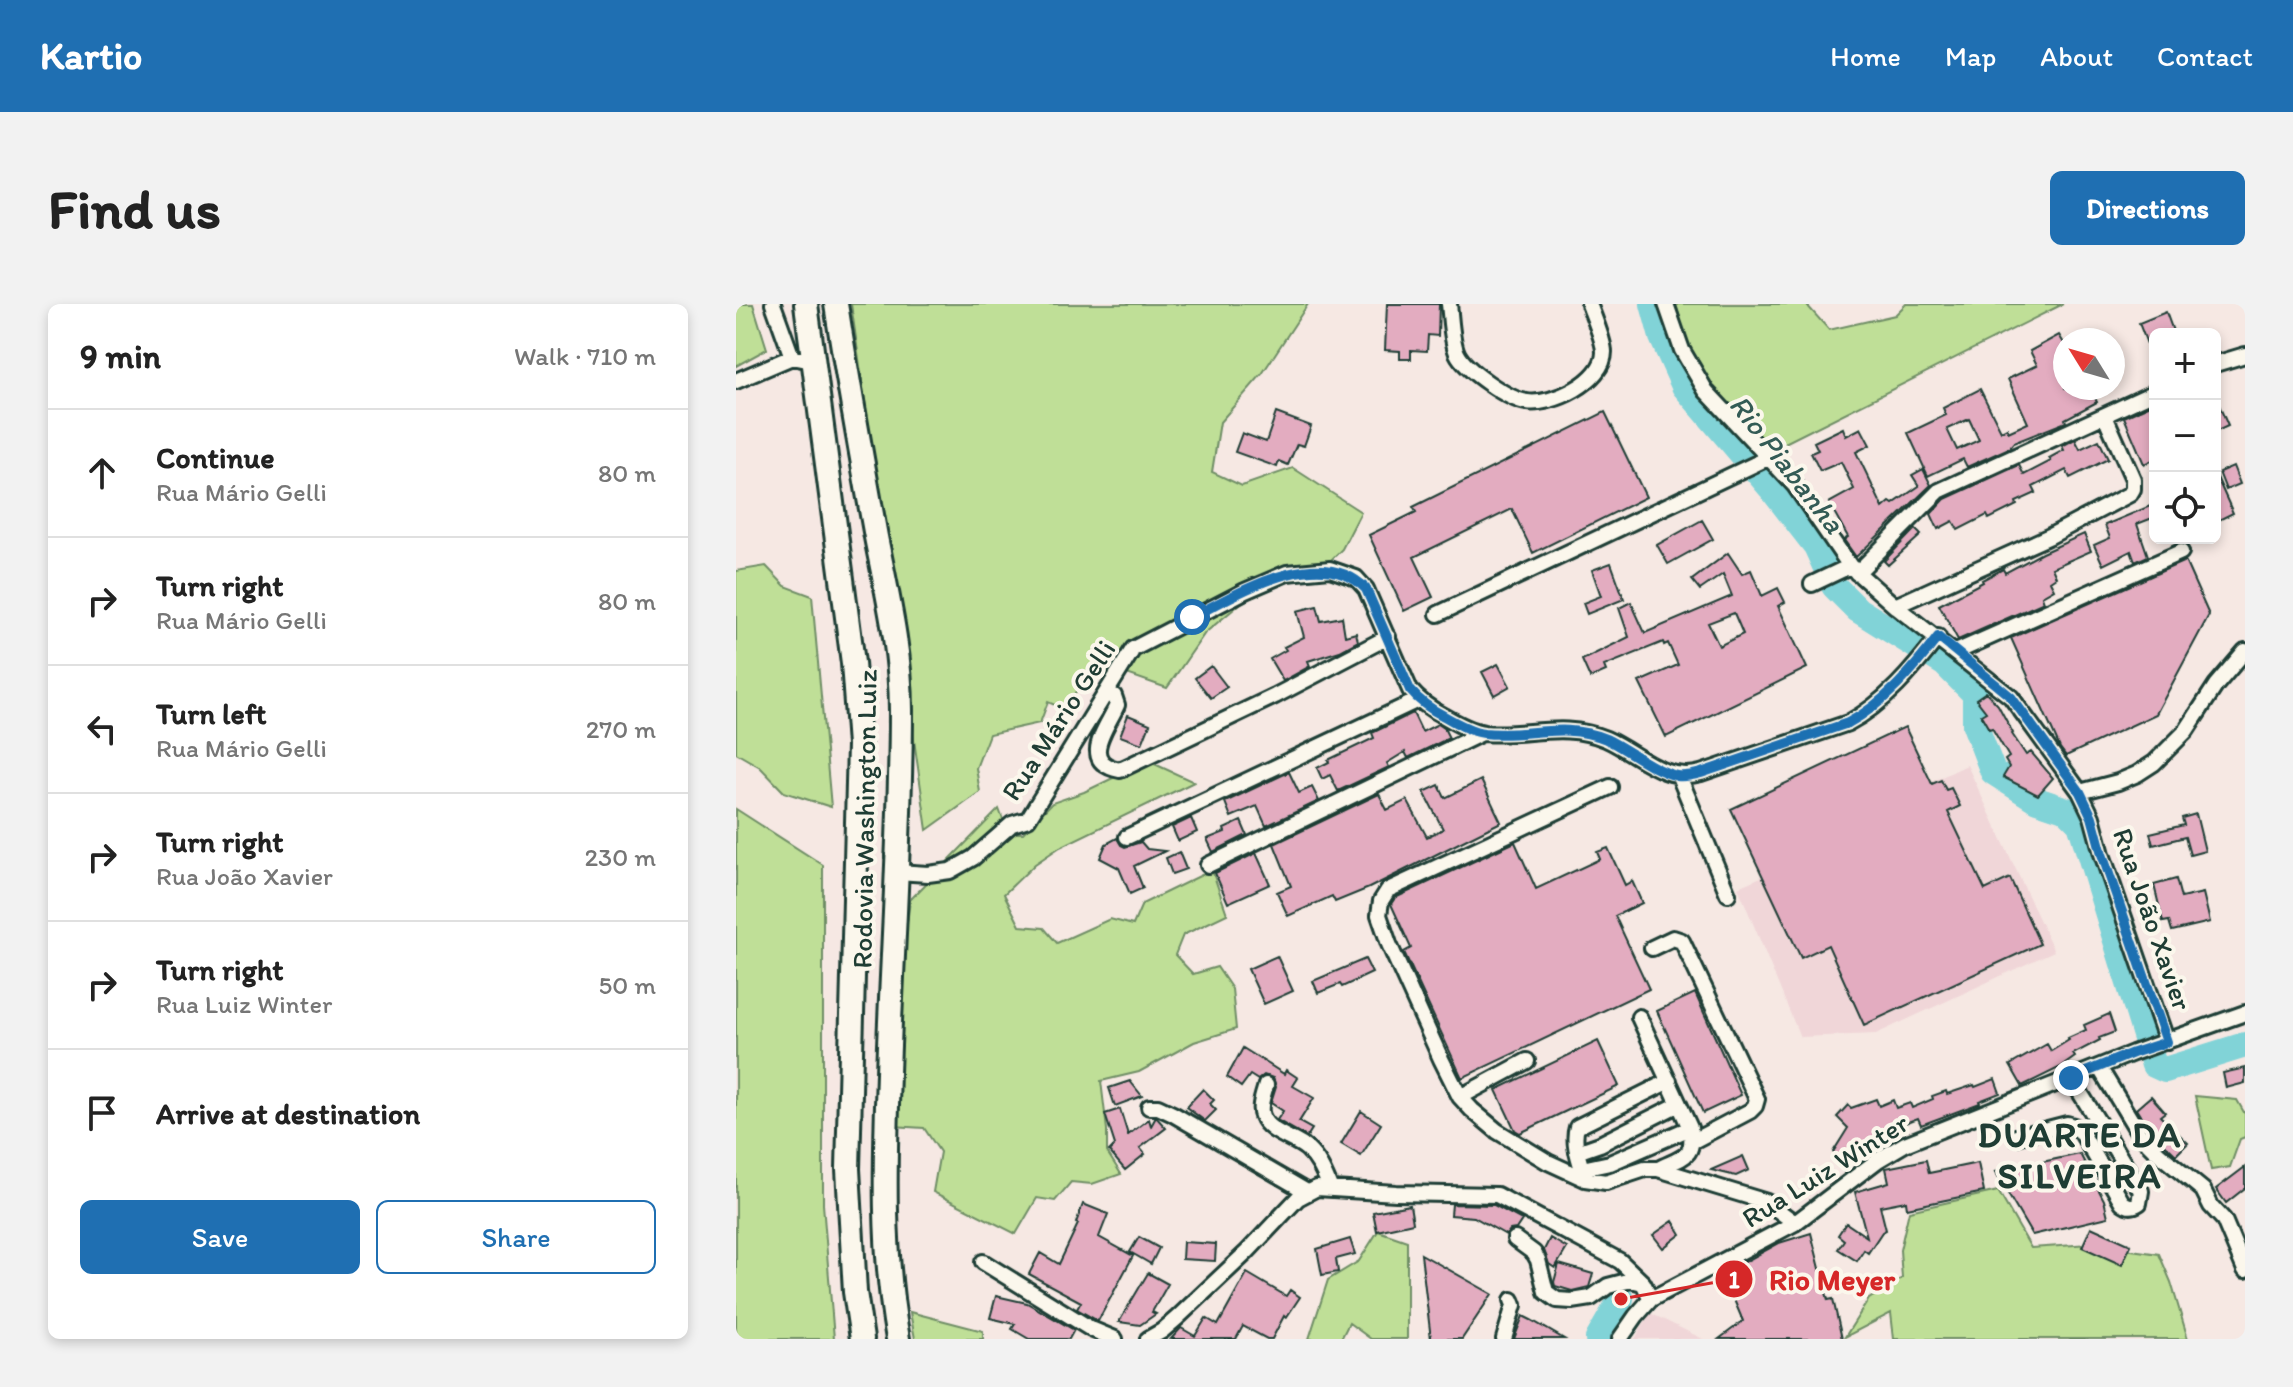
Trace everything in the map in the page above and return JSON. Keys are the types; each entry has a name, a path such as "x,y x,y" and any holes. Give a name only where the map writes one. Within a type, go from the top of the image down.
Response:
{"highway":[{"name":"Rodovia Washington Luiz","path":"806,304 802,359 844,588 859,745 848,1169 855,1292 862,1339"},
{"name":"Rodovia Washington Luiz","path":"836,304 897,657 901,707 886,1129 888,1273 898,1339"}],"street":[{"path":"736,381 802,359 773,304"},
{"path":"1449,304 1456,351 1465,365 1508,395 1523,402 1538,403 1577,389 1593,377 1600,365 1604,352 1589,304"},
{"name":"Rua João Xavier","path":"1666,304 1682,350 1706,391 1795,486 1854,570 1934,642 1956,652 2011,697 2080,792 2092,817 2163,1043"},
{"path":"2221,362 2245,355"},
{"path":"1812,584 1854,570 1939,491 2149,395"},
{"path":"1895,606 2050,536 2130,494 2133,479 2105,416"},
{"path":"1438,614 1770,457"},
{"path":"1956,652 2181,552"},
{"name":"Rua Mário Gelli","path":"897,872 928,874 950,871 979,854 1012,824 1026,821 1133,649 1245,591 1287,573 1330,569 1356,578 1366,589 1410,690 1418,700"},
{"path":"1105,695 1114,696 1117,705 1098,742 1097,752 1109,767 1120,770 1275,696 1388,637"},
{"path":"1208,865 1482,733 1542,729 1587,732 1679,776 1701,773 1848,723 1895,687 1934,642"},
{"path":"2080,792 2118,782 2154,763 2186,731 2216,685 2245,651"},
{"path":"1127,837 1418,700 1450,720 1482,733"},
{"path":"1679,776 1728,894"},
{"path":"1610,787 1388,890 1381,901 1379,915 1389,944 1460,1097 1497,1131 1548,1162 1606,1182 1645,1169 1658,1169 1767,1202 1795,1223"},
{"path":"1584,1174 1750,1111 1755,1106 1757,1099 1682,941 1673,938 1652,948"},
{"name":"Rua Luiz Winter","path":"1620,1339 1651,1299 1795,1223 1895,1149 2133,1053 2245,1013"},
{"path":"1639,1017 1692,1134 1692,1147 1687,1154 1658,1169"},
{"path":"1460,1097 1527,1061"},
{"path":"2099,1067 2140,1135 2203,1190 2211,1206 2224,1220 2245,1270"},
{"path":"2016,1137 2067,1124 2074,1126 2082,1133 2122,1202 2134,1206 2139,1203 2141,1191 2071,1078"},
{"path":"1584,1174 1574,1133 1579,1124 1669,1081"},
{"path":"1266,1085 1262,1116 1270,1126 1305,1147 1317,1159 1330,1187"},
{"path":"1577,1152 1600,1144 1679,1104"},
{"path":"1149,1107 1158,1107 1173,1114 1307,1192"},
{"path":"1148,1339 1177,1318 1247,1252 1298,1198 1317,1188 1497,1195 1605,1252 1632,1270 1651,1299"},
{"path":"1515,1239 1534,1253 1546,1292 1557,1300 1591,1298 1608,1286 1631,1280 1643,1283"},
{"path":"983,1262 1091,1329 1115,1339"},
{"path":"1504,1339 1514,1305 1512,1300"}],"shaded area":[{"path":"1967,765 2054,951 1876,1034 1800,1037 1738,887 1761,877 1756,865"},
{"path":"1650,1313 1703,1339 1635,1339"}],"green space":[{"path":"736,304 753,304 767,349 736,366"},
{"path":"851,304 1308,304 1262,374 1220,422 1212,472 1242,486 1293,468 1361,512 1342,549 1317,574 1269,580 1205,633 1167,688 1110,668 1079,688 1062,708 1048,702 1040,723 989,734 976,768 980,792 927,830"},
{"path":"1676,304 1806,304 1829,330 1895,315 1906,304 2063,304 1771,450 1713,386 1687,343"},
{"path":"766,566 785,586 812,596 831,807 784,792 760,767 736,753 736,571"},
{"path":"1148,761 1194,782 1060,847 1035,864 1004,894 1020,926 1044,928 1057,943 1110,919 1133,925 1142,904 1212,870 1227,914 1183,935 1175,955 1193,974 1217,967 1232,989 1236,1029 1194,1042 1139,1072 1101,1081 1107,1152 1121,1174 1092,1184 1071,1182 1055,1201 1037,1198 1016,1234 933,1192 940,1152 924,1128 893,1126 902,963 910,900 999,809 1008,833 1023,833 1052,803 1084,792"},
{"path":"736,809 823,865 823,1204 834,1339 736,1339"},
{"path":"2195,1096 2237,1100 2245,1114 2245,1137 2240,1139 2230,1167 2211,1170"},
{"path":"1998,1191 2031,1248 2090,1244 2159,1254 2188,1339 1894,1339 1891,1313 1845,1337 1869,1299 1902,1278 1900,1250 1909,1211"},
{"path":"1378,1231 1407,1241 1407,1339 1371,1339 1349,1323 1341,1339 1309,1339 1328,1280 1359,1261"},
{"path":"910,1312 983,1331 983,1339 915,1339"}],"building":[{"path":"1387,304 1439,304 1438,336 1428,335 1427,351 1411,350 1411,359 1400,359 1400,351 1385,350"},
{"path":"2166,312 2172,328 2149,328 2149,349 2139,323"},
{"path":"2053,338 2053,400 2097,402 2065,419 2066,422 2013,443 2009,448 1967,467 1963,459 1928,476 1908,433 1946,415 1943,408 1980,389 2001,431 2007,428 2008,432 2028,423 2008,379 2037,365 2030,351","holes":["1969,419 1979,440 1957,450 1947,429"]},
{"path":"2149,406 2149,462 2144,464 2124,417"},
{"path":"2221,410 2228,426 2221,429"},
{"path":"1605,412 1646,497 1533,553 1512,509 1414,557 1433,597 1404,611 1369,535 1416,512 1413,507"},
{"path":"1276,413 1311,426 1304,446 1297,444 1288,465 1279,461 1277,467 1235,452 1242,433 1266,442"},
{"path":"1843,428 1846,436 1861,428 1870,445 1856,452 1883,508 1919,486 1912,475 1923,469 1931,485 1856,557 1844,540 1848,537 1829,503 1854,489 1841,462 1820,471 1811,453 1818,450 1814,442"},
{"path":"2075,439 2080,449 2099,440 2108,459 2070,478 2066,470 2033,487 2036,493 1989,519 1987,515 1958,530 1953,521 1938,529 1931,514 1945,499 2019,465 2024,475 2051,461 2049,458 2064,450 2062,446"},
{"path":"2233,466 2240,484 2226,490 2221,471"},
{"path":"2221,486 2233,513 2221,519"},
{"path":"2149,507 2149,519 2137,524 2148,556 2135,562 2131,551 2103,565 2094,545 2110,538 2105,525"},
{"path":"1702,520 1713,539 1668,564 1657,545"},
{"path":"1915,529 1921,535 1888,565 1884,561"},
{"path":"2084,534 2091,551 2052,568 2056,577 2050,581 2054,589 2042,596 2044,602 1958,640 1939,605 2003,569 2005,573"},
{"path":"1728,553 1742,574 1751,570 1762,596 1778,588 1785,602 1778,606 1807,668 1666,737 1639,682 1678,665 1668,643 1664,645 1663,642 1604,666 1606,671 1590,678 1582,660 1629,637 1619,608 1631,602 1645,633 1732,596 1723,574 1700,590 1692,580","holes":["1734,613 1743,634 1719,646 1708,623"]},
{"path":"2185,561 2209,615 2156,714 2066,756 2011,638"},
{"path":"1611,563 1624,599 1587,614 1583,603 1601,596 1592,570"},
{"path":"1317,606 1321,621 1342,617 1345,636 1356,633 1358,641 1340,651 1308,661 1310,666 1283,681 1270,659 1286,650 1284,647 1304,637 1297,611"},
{"path":"1498,664 1510,686 1494,695 1482,672"},
{"path":"1211,666 1227,687 1211,698 1195,678"},
{"path":"1986,692 1998,705 2026,755 2031,752 2053,778 2038,795 2003,777 2009,767 2005,760 2009,757 1981,715 1986,712 1976,699"},
{"path":"1413,713 1422,732 1438,724 1449,738 1408,758 1405,752 1387,763 1389,767 1338,791 1330,775 1322,779 1317,768 1328,760 1374,738 1372,733"},
{"path":"1128,715 1150,724 1142,744 1120,736"},
{"path":"1905,727 1932,784 1941,780 1946,790 1951,788 1960,806 1948,812 1985,890 2010,878 2040,944 1864,1025 1828,945 1801,958 1731,809"},
{"path":"1289,772 1299,793 1312,787 1319,801 1266,826 1257,806 1231,817 1225,802"},
{"path":"1481,780 1501,822 1369,888 1335,902 1332,896 1288,916 1277,892 1291,886 1274,844 1379,794 1387,810 1407,800 1427,837 1443,829 1424,792 1439,785 1445,798"},
{"path":"2196,814 2205,851 2190,855 2185,837 2153,845 2150,833 2184,825 2182,818"},
{"path":"1191,818 1197,832 1178,841 1172,827"},
{"path":"1241,821 1247,835 1213,852 1207,839"},
{"path":"1117,838 1125,847 1141,842 1147,849 1165,851 1134,866 1143,888 1130,894 1119,868 1100,858 1106,844"},
{"path":"1515,842 1536,889 1600,859 1597,852 1608,848 1625,885 1632,881 1642,903 1615,916 1649,989 1462,1078 1404,952 1411,948 1391,904 1395,898"},
{"path":"1179,852 1186,869 1172,874 1166,858"},
{"path":"1256,853 1270,884 1228,903 1215,873"},
{"path":"2176,879 2181,898 2203,893 2210,922 2172,931 2169,921 2163,922 2154,885"},
{"path":"1277,956 1293,991 1264,1004 1248,969"},
{"path":"1365,959 1372,973 1342,987 1340,984 1318,993 1313,981"},
{"path":"1695,993 1741,1095 1703,1113 1657,1011"},
{"path":"2109,1014 2115,1032 2073,1054 2075,1057 2061,1067 2022,1086 2010,1065 2047,1044 2051,1051 2068,1038 2086,1030 2084,1025"},
{"path":"1598,1041 1619,1086 1520,1133 1515,1130 1496,1090"},
{"path":"1243,1048 1284,1074 1286,1070 1298,1078 1293,1086 1314,1098 1299,1122 1312,1129 1307,1137 1277,1120 1283,1111 1271,1103 1276,1087 1273,1078 1264,1075 1258,1080 1250,1075 1241,1087 1227,1077"},
{"path":"2245,1068 2245,1083 2226,1088 2223,1073"},
{"path":"1995,1079 2000,1093 1980,1103 1921,1125 1918,1118 1884,1131 1889,1140 1864,1152 1861,1147 1840,1162 1833,1152 1848,1128 1837,1117 1848,1105 1851,1108 1876,1099 1879,1106 1893,1100 1896,1108 1910,1103 1912,1108 1946,1091 1947,1094"},
{"path":"1130,1081 1142,1096 1115,1106 1109,1088"},
{"path":"1203,1089 1214,1100 1210,1104 1216,1110 1205,1121 1186,1107"},
{"path":"2151,1096 2165,1112 2160,1116 2188,1143 2176,1155 2148,1128 2136,1109"},
{"path":"1120,1109 1128,1135 1149,1119 1151,1126 1156,1117 1166,1128 1140,1148 1145,1154 1125,1170 1109,1151 1115,1145 1105,1114"},
{"path":"1361,1111 1381,1124 1361,1156 1341,1144"},
{"path":"2080,1154 2104,1200 2108,1217 2032,1235 1995,1172"},
{"path":"1743,1156 1749,1170 1736,1176 1711,1170"},
{"path":"1926,1160 1929,1173 1978,1163 1984,1192 1907,1208 1906,1201 1880,1206 1886,1230 1868,1253 1864,1250 1857,1261 1838,1249 1844,1240 1838,1235 1846,1223 1867,1237 1855,1192 1889,1182 1886,1168"},
{"path":"2245,1167 2245,1188 2226,1203 2216,1189"},
{"path":"1083,1204 1108,1214 1099,1237 1133,1256 1098,1321 1077,1309 1081,1302 1029,1274 1040,1253 1059,1264 1078,1224"},
{"path":"1452,1204 1494,1205 1522,1220 1516,1229 1506,1235 1474,1217 1451,1215"},
{"path":"1410,1205 1413,1223 1377,1231 1373,1212"},
{"path":"1673,1221 1681,1234 1663,1248 1653,1235"},
{"path":"2091,1227 2131,1245 2122,1265 2082,1247"},
{"path":"1811,1233 1828,1300 1833,1299 1842,1339 1719,1339 1743,1321 1723,1274 1740,1268 1739,1265 1779,1243"},
{"path":"1139,1237 1159,1248 1151,1264 1130,1252"},
{"path":"1550,1238 1567,1248 1555,1268 1549,1264 1544,1250"},
{"path":"1350,1239 1355,1254 1336,1259 1338,1272 1322,1275 1317,1249"},
{"path":"1183,1242 1216,1244 1215,1261 1182,1259"},
{"path":"1421,1254 1492,1294 1462,1339 1431,1339"},
{"path":"1559,1264 1593,1274 1589,1287 1572,1291 1555,1286"},
{"path":"1148,1273 1168,1284 1152,1312 1156,1314 1140,1325 1119,1322"},
{"path":"1247,1273 1286,1296 1290,1290 1300,1297 1286,1318 1284,1316 1272,1339 1243,1326 1236,1339 1171,1339 1181,1328 1195,1336 1206,1318 1218,1325"},
{"path":"996,1296 1027,1303 1074,1330 1069,1339 1029,1339 1012,1329 1015,1324 990,1318"},
{"path":"1523,1316 1531,1320 1564,1339 1514,1339"}],"waterway":[{"name":"Rio Piabanha","path":"1653,304 1662,337 1684,386 1816,546 1834,586 1858,610 1945,664 1975,694 1975,725 1993,772 2037,800 2067,810 2080,823 2154,1065 2165,1070 2245,1045"},
{"path":"1598,1339 1621,1299"}],"place":[{"name":"Rio Meyer","path":"1621,1299"}],"district":[{"name":"DUARTE DA SILVEIRA","path":"2080,1154"}],"route":[{"path":"1192,617 1287,573 1330,569 1344,573 1356,578 1366,589 1410,690 1432,710 1482,733 1542,729 1587,732 1679,776 1701,773 1848,723 1895,687 1938,637 2011,697 2080,792 2092,817 2167,1042 2071,1078"}]}
